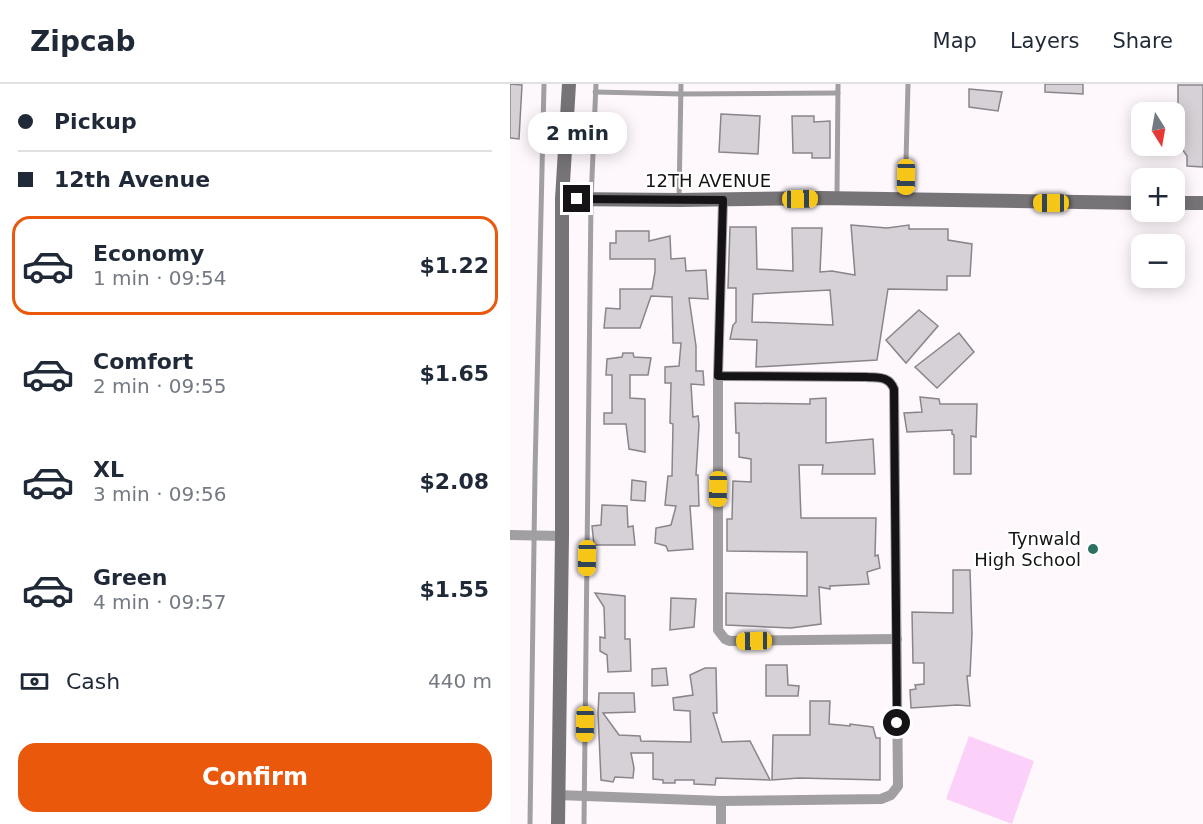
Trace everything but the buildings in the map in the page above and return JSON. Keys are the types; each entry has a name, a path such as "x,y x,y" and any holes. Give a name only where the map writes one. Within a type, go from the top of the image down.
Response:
{"street":[{"path":"558,824 562,536 562,199 569,84"},
{"name":"12TH AVENUE","path":"562,199 837,199 1131,203"},
{"path":"723,200 718,376 717,624 720,635 730,642 897,639"},
{"path":"1185,203 1203,204"},
{"path":"558,795 721,801 881,799 891,795 898,786 894,389 887,379 867,377 718,376"},
{"path":"510,536 562,536"},
{"path":"721,801 721,824"}],"lane":[{"path":"530,824 544,84"},
{"path":"584,824 591,200 596,84"},
{"path":"679,200 681,84"},
{"path":"837,199 838,84"},
{"path":"905,201 908,84"},
{"path":"595,92 838,93"}],"shaded area":[{"path":"969,736 1034,761 1012,824 946,799"}],"place":[{"name":"Tynwald High School","path":"1093,549"}],"route":[{"path":"577,199 723,200 718,376 867,377 887,379 891,383 894,389 897,723"}]}
